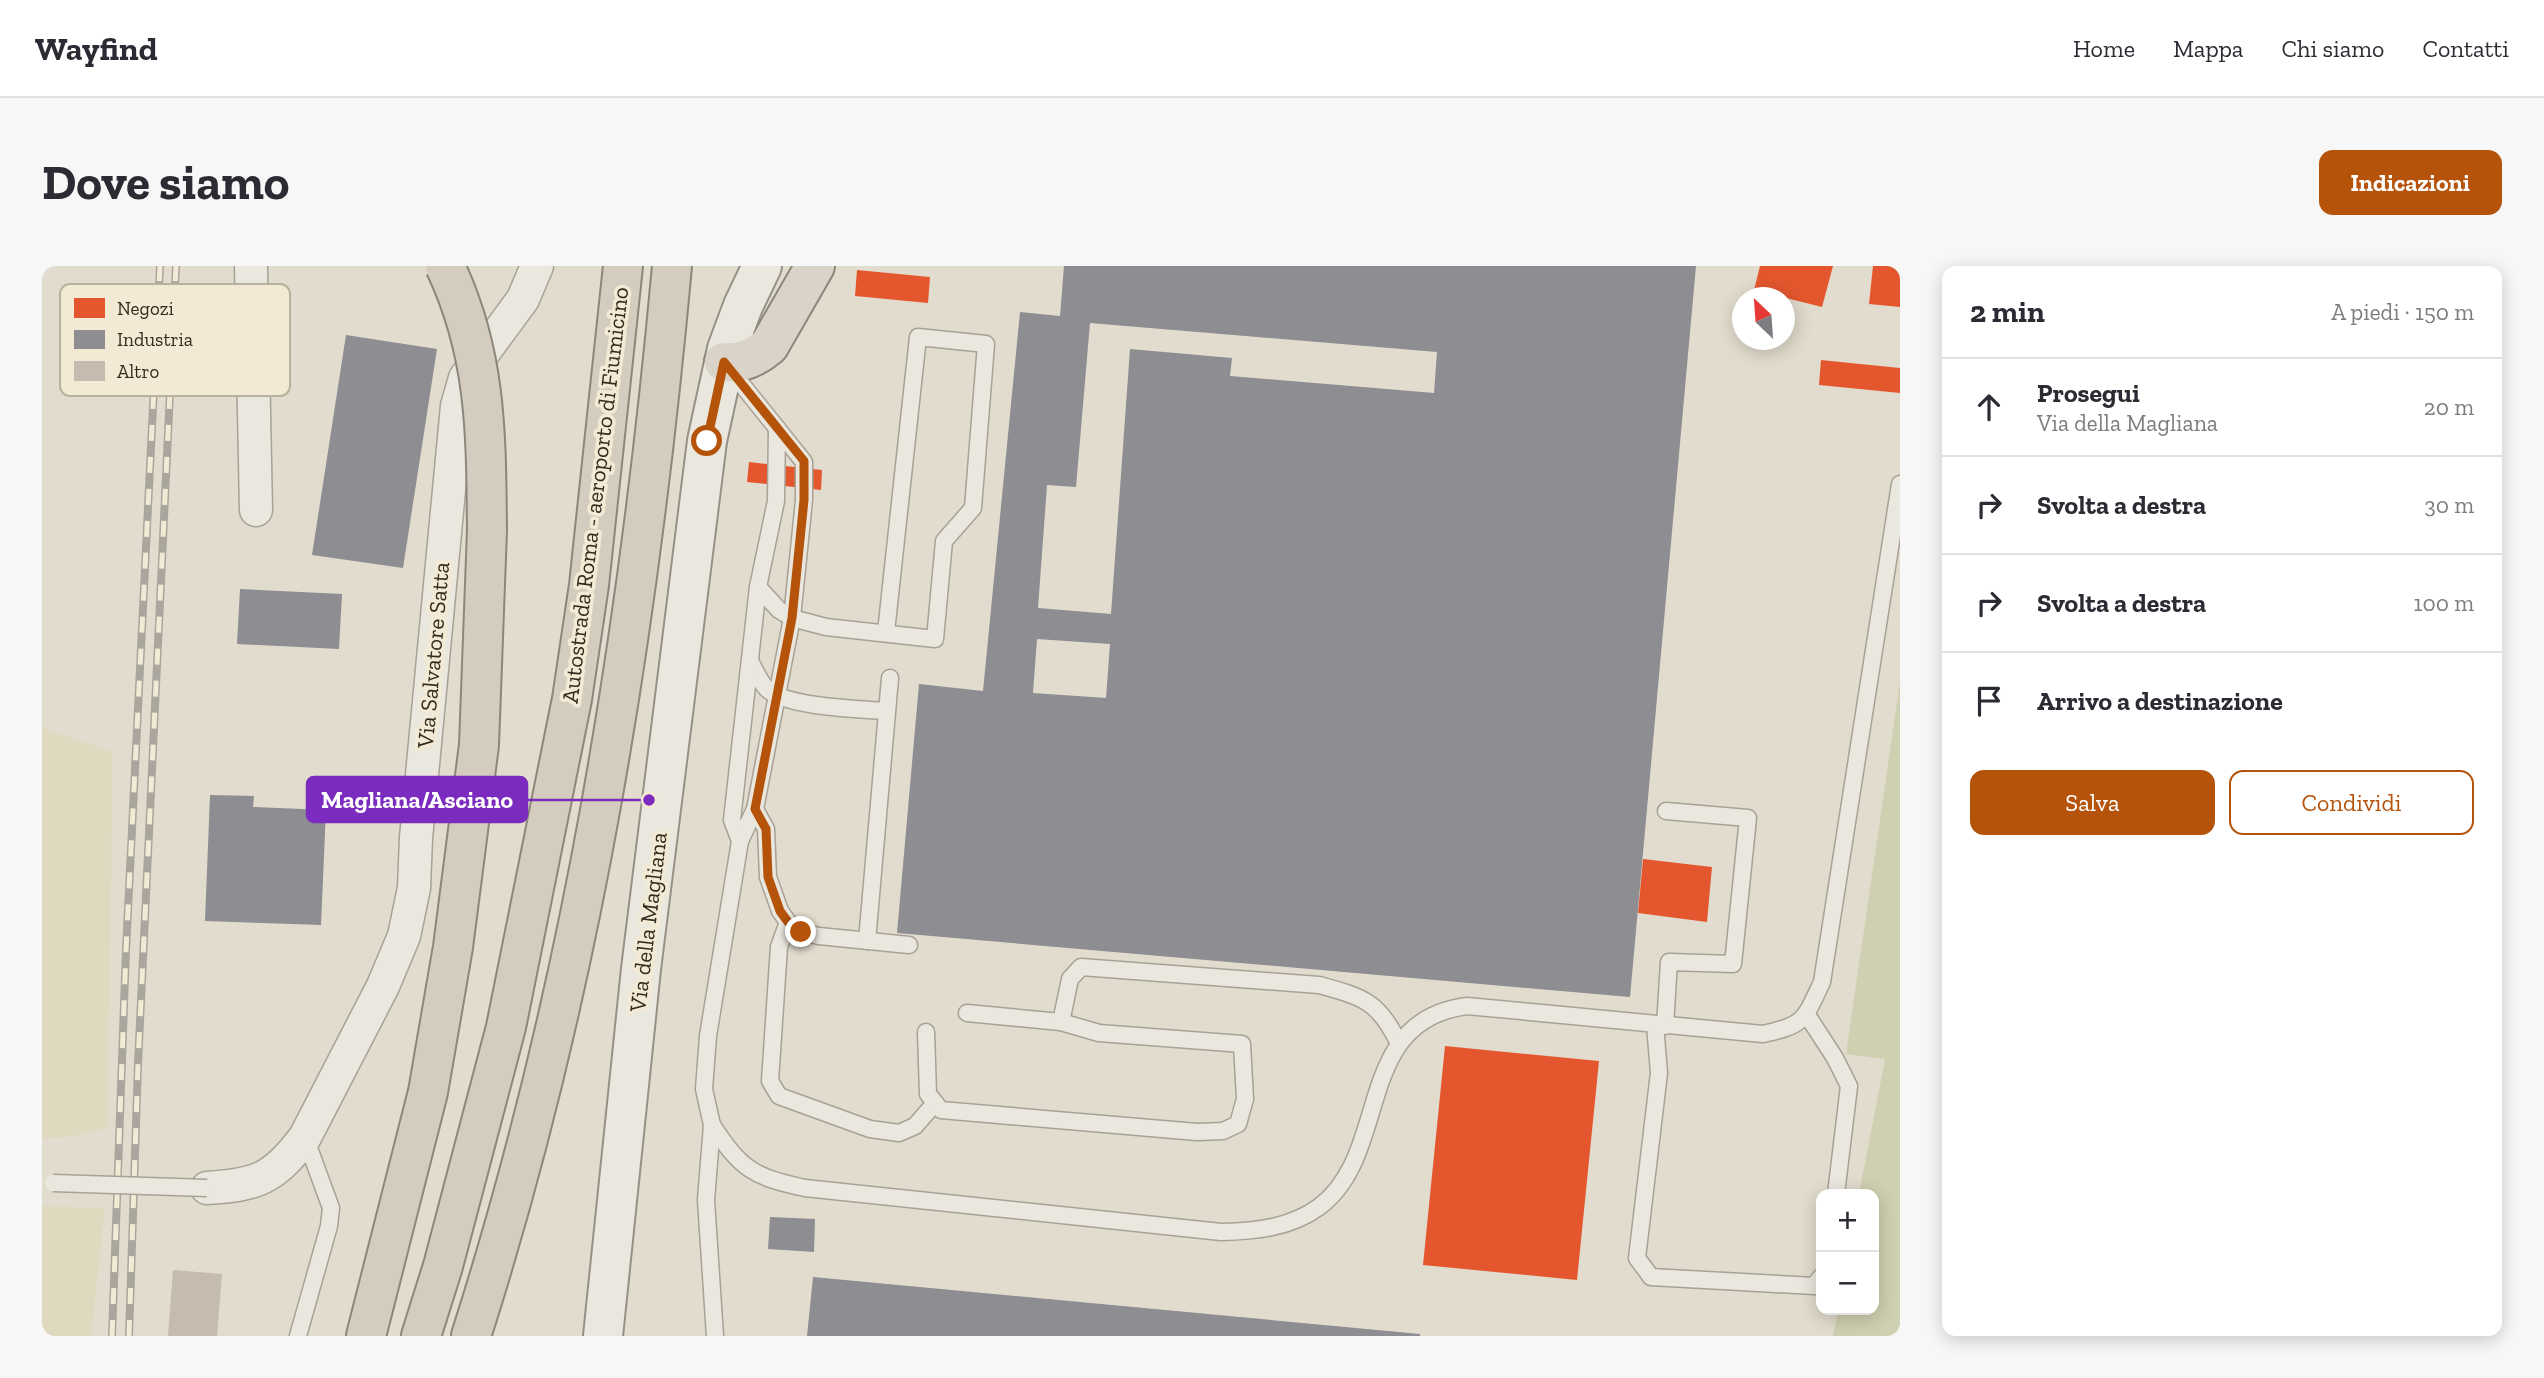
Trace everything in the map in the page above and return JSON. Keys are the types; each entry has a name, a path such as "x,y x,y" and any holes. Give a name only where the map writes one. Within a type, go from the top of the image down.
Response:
{"highway":[{"path":"366,1336 428,1092 453,947 479,745 486,438 479,370 464,314 445,266"},
{"name":"Autostrada Roma - aeroporto di Fiumicino","path":"421,1336 443,1266 506,1027 569,712 589,585 623,266"},
{"path":"471,1336 571,964 610,761 643,547 672,266"},
{"path":"724,362 740,362 750,358 774,340 815,266"}],"main road":[{"name":"Via della Magliana","path":"603,1336 645,941 707,441 724,362 743,306 762,266"}],"street":[{"path":"251,266 251,284"},
{"name":"Via Salvatore Satta","path":"207,1188 244,1186 261,1180 293,1153 305,1138 383,986 404,936 414,888 416,838 457,406 465,378 523,299 537,266"},
{"path":"254,396 256,510"}],"lane":[{"path":"758,587 779,610 792,618 826,627 935,639 944,541 973,508 986,344 918,337 886,632"},
{"path":"715,1336 706,1200 712,1125 704,1089 708,1036 740,841 755,809 792,618 804,500 804,461 724,362"},
{"path":"740,841 732,820 758,587 776,500 777,428"},
{"path":"712,1125 731,1153 746,1167 775,1182 805,1188 1222,1231 1258,1231 1289,1223 1320,1206 1341,1183 1358,1154 1376,1091 1399,1044 1412,1029 1448,1009 1467,1006 1763,1034 1791,1028 1807,1014 1822,982 1900,484"},
{"path":"750,661 767,689 777,696 816,705 886,711"},
{"path":"867,941 890,678"},
{"path":"755,809 766,829 768,877 780,911 788,922 801,932 909,946"},
{"path":"1666,811 1748,818 1733,964 1670,962 1660,1025 1659,1073 1637,1258 1651,1277 1814,1286 1816,1283"},
{"path":"788,922 779,947 770,1081 779,1096 870,1129 899,1133 915,1126 935,1103"},
{"path":"1061,1022 1070,979 1081,967 1319,985 1355,995 1371,1004 1390,1026 1399,1044"},
{"path":"926,1032 928,1094 940,1110 1197,1132 1223,1131 1238,1124 1245,1099 1242,1044 1099,1033 1061,1022 967,1013"},
{"path":"1807,1014 1849,1086 1837,1189"},
{"path":"298,1336 329,1226 331,1208 305,1138"},
{"path":"48,1183 207,1188"}],"shaded area":[{"path":"42,728 113,752 107,1128 63,1138 42,1138"},
{"path":"42,1206 105,1208 91,1336 42,1336"}],"green space":[{"path":"1900,682 1900,1336 1833,1336 1837,1315 1879,1315 1879,1189 1860,1189 1885,1059 1846,1054"}],"building: Negozi":[{"path":"1760,266 1833,266 1822,307 1795,300 1795,287 1755,287"},
{"path":"1873,266 1900,266 1900,307 1869,304"},
{"path":"857,270 930,277 928,303 855,296"},
{"path":"1821,360 1900,368 1900,393 1819,385"},
{"path":"749,462 822,470 821,490 747,482"},
{"path":"1643,859 1712,867 1707,922 1638,913"},
{"path":"1445,1046 1599,1061 1577,1280 1423,1265"}],"building: Industria":[{"path":"1064,266 1696,266 1630,997 897,933 919,684 983,691 1020,312 1060,316","holes":["1090,323 1437,352 1434,393 1230,376 1232,358 1130,349 1111,614 1038,608 1047,485 1076,487","1037,639 1110,644 1106,698 1033,693"]},
{"path":"346,335 437,349 403,568 312,555"},
{"path":"240,589 342,594 339,649 237,644"},
{"path":"210,795 254,796 253,807 326,810 321,925 205,921"},
{"path":"770,1217 815,1219 814,1252 768,1249"},
{"path":"813,1277 1420,1334 1420,1336 807,1336"}],"building: Altro":[{"path":"173,1270 222,1274 217,1336 168,1336"}],"railway":[{"path":"159,284 160,266"},
{"path":"175,284 176,266"},
{"path":"112,1336 126,950 154,396"},
{"path":"129,1336 138,1064 170,396"}],"place":[{"name":"Magliana/Asciano","path":"649,800"}],"route":[{"path":"707,441 724,362 804,461 804,500 792,618 755,809 766,829 768,877 780,911 788,922 801,932"}]}
